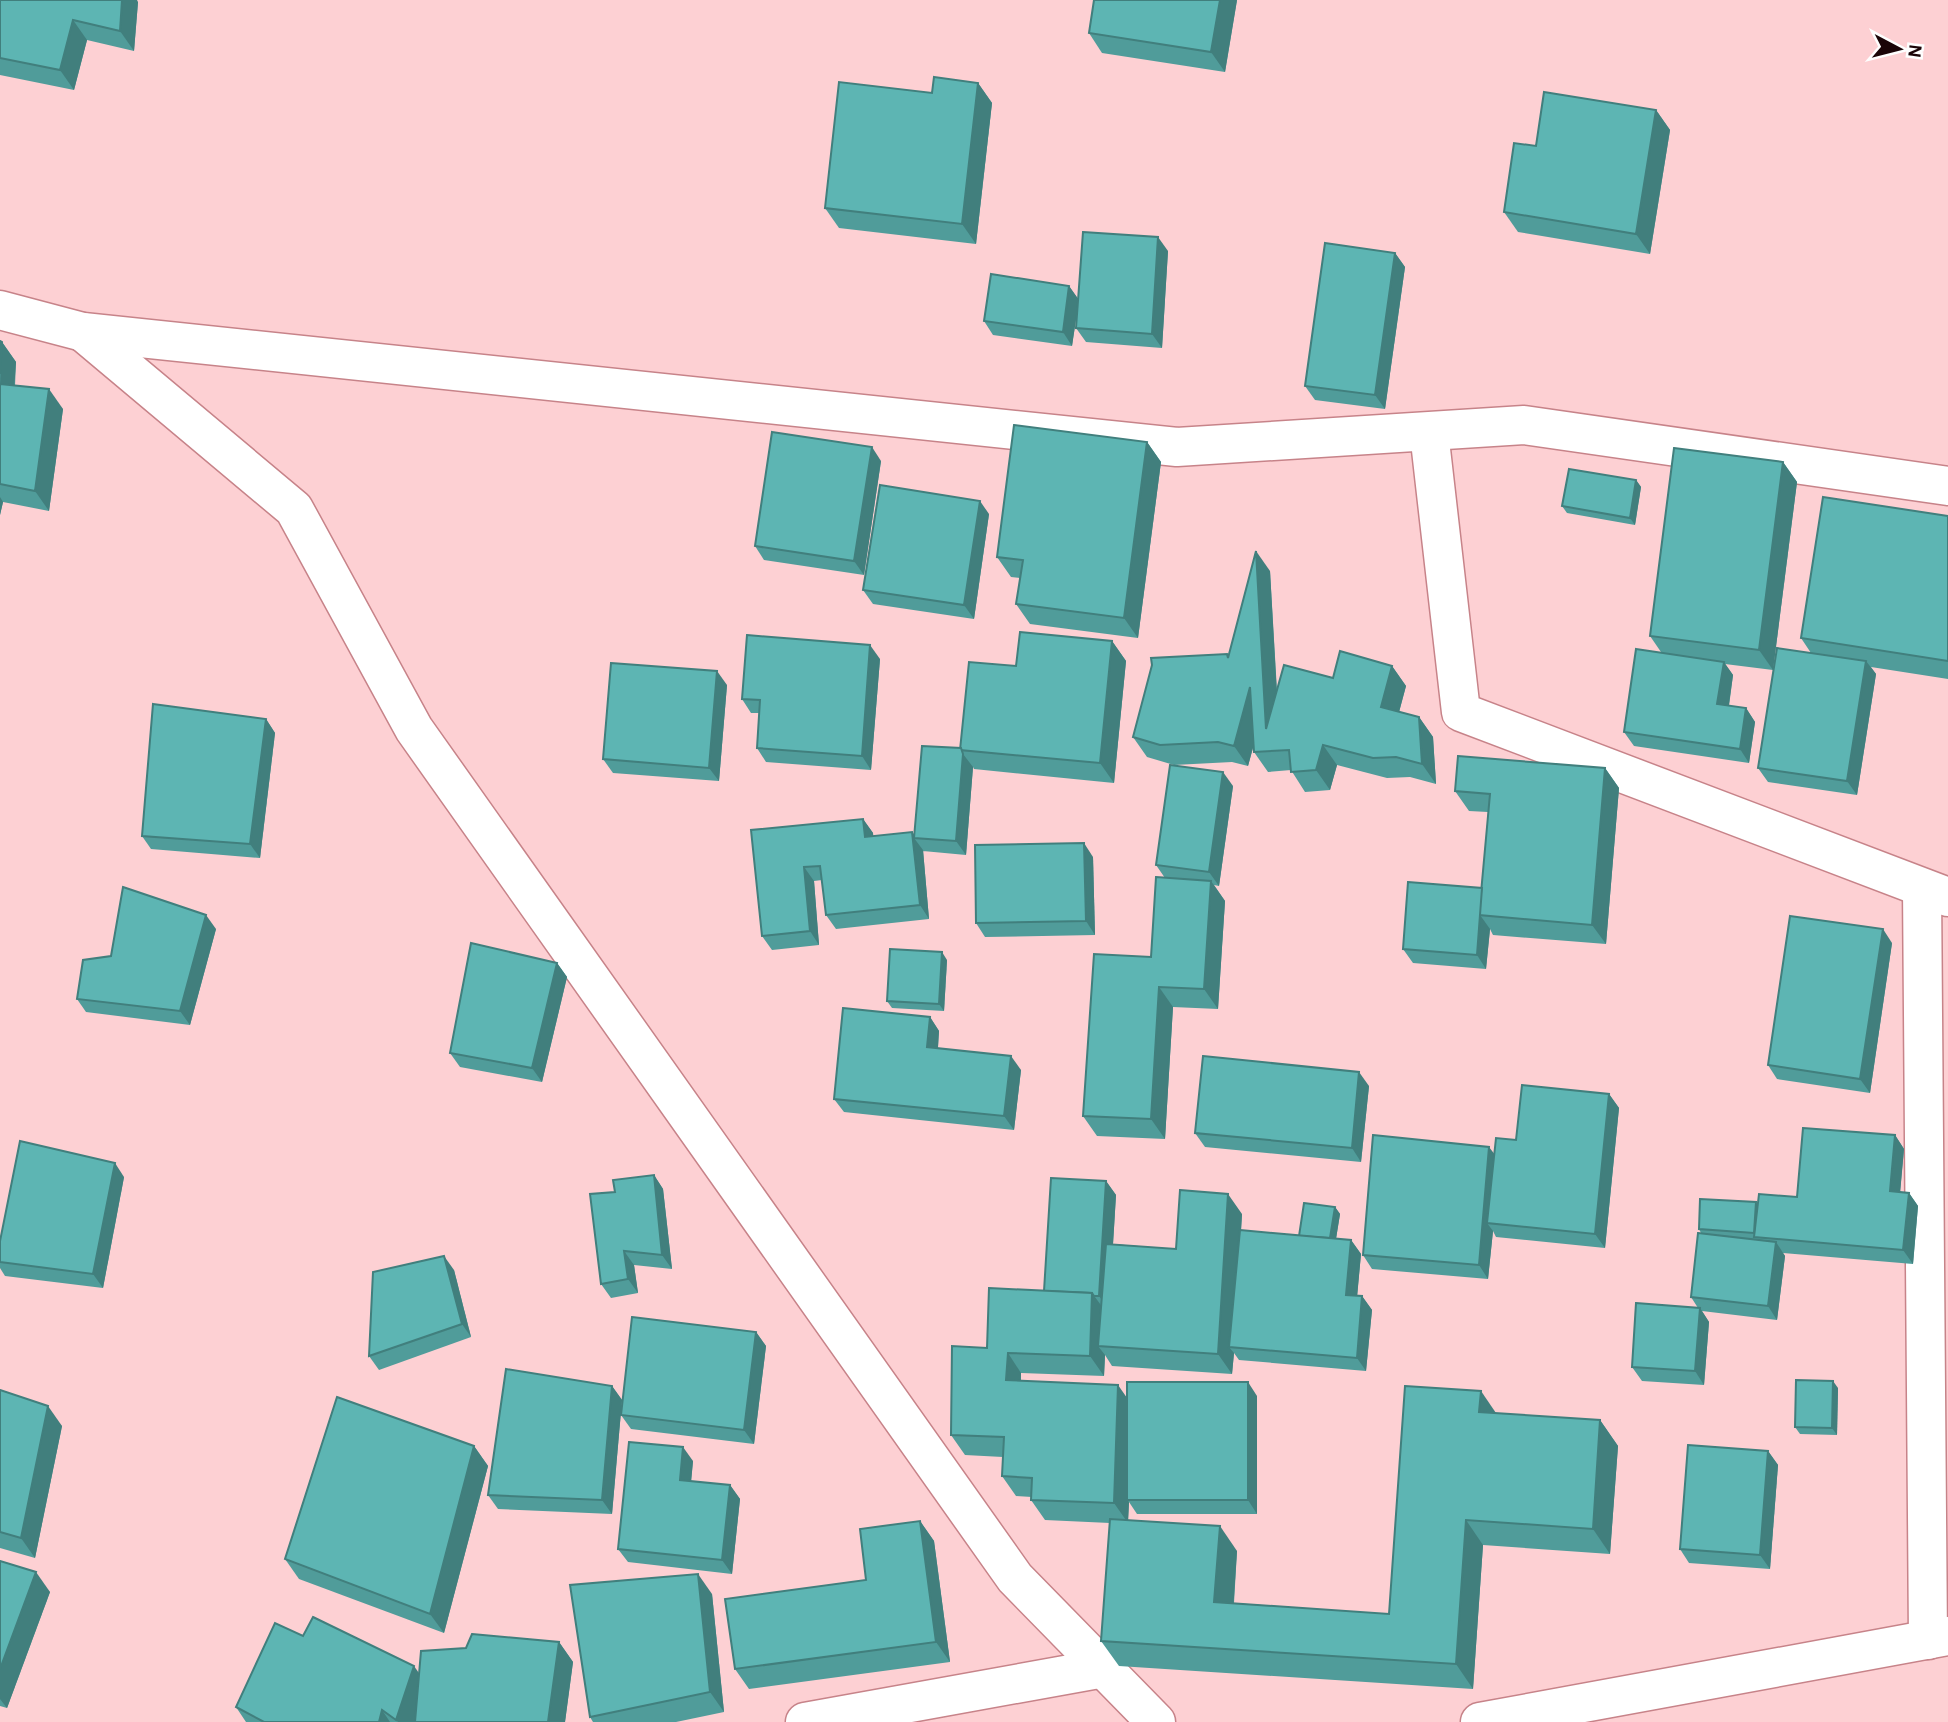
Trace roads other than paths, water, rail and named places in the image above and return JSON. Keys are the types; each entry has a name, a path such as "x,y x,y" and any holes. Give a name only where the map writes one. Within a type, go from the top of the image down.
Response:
{"street":[{"path":"0,310 83,332 1177,447 1524,425 1948,486"},
{"path":"83,332 294,509 422,739 1016,1577 1156,1722"},
{"path":"1429,432 1461,712 1935,893 1938,1638 1480,1722"},
{"path":"805,1722 1104,1668"}]}
